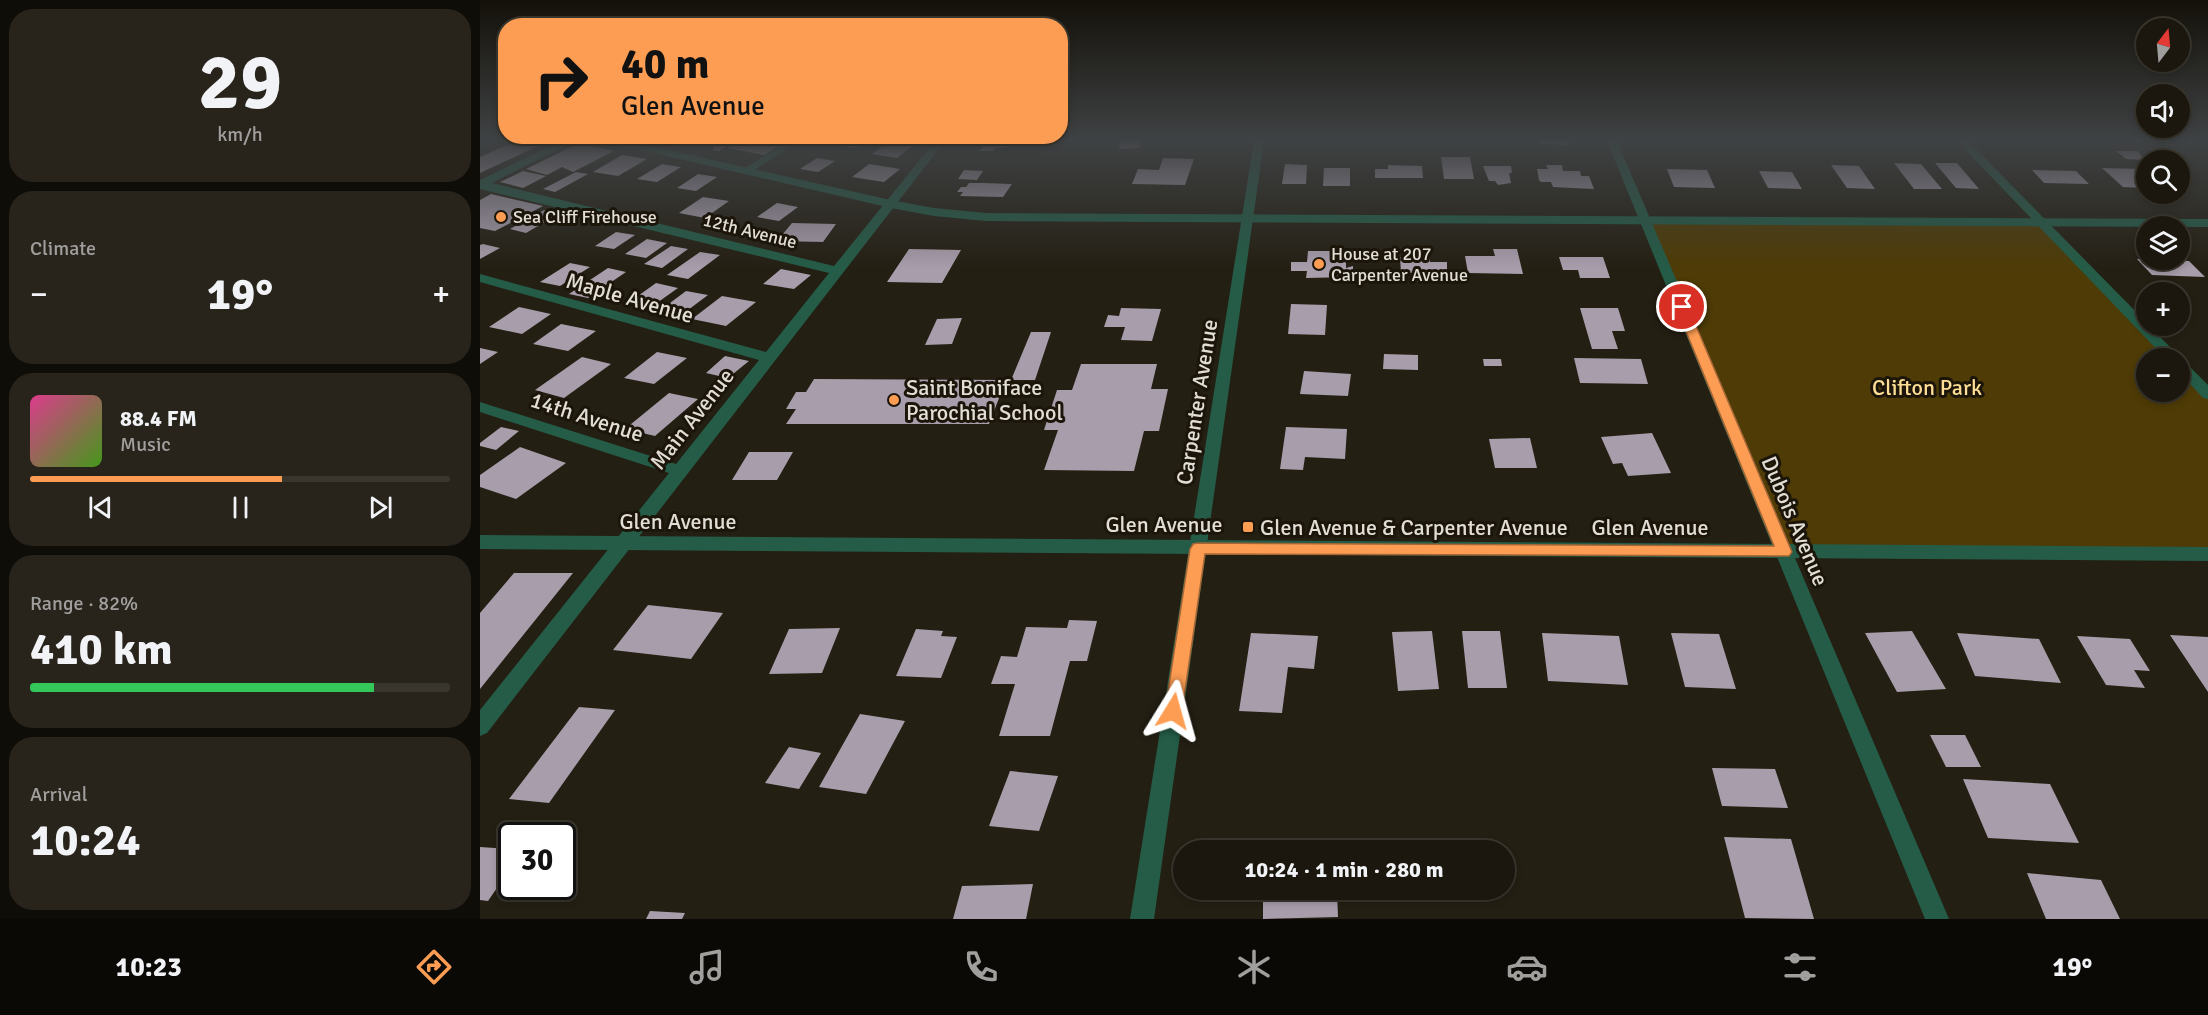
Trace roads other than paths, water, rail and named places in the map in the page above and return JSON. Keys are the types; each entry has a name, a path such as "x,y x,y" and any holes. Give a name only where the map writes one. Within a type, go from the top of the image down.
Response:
{"street":[{"name":"12th Avenue","path":"481,184 837,271"},
{"path":"806,184 934,212 986,217 2208,223"},
{"name":"Main Avenue","path":"481,723 907,184"},
{"name":"Carpenter Avenue","path":"1142,919 1253,184"},
{"name":"Dubois Avenue","path":"1630,184 1937,919"},
{"path":"2004,184 2164,348"},
{"name":"Maple Avenue","path":"480,278 769,358"},
{"path":"2190,375 2208,394"},
{"name":"14th Avenue","path":"480,407 680,471"},
{"name":"Glen Avenue","path":"480,542 2208,555"}],"place":[{"name":"Sea Cliff Firehouse","path":"501,217"},
{"name":"House at 207 Carpenter Avenue","path":"1319,264"},
{"name":"Saint Boniface Parochial School","path":"894,400"},
{"name":"Glen Avenue & Carpenter Avenue","path":"1248,527"}],"park label":[{"name":"Clifton Park","path":"1927,387"}]}
